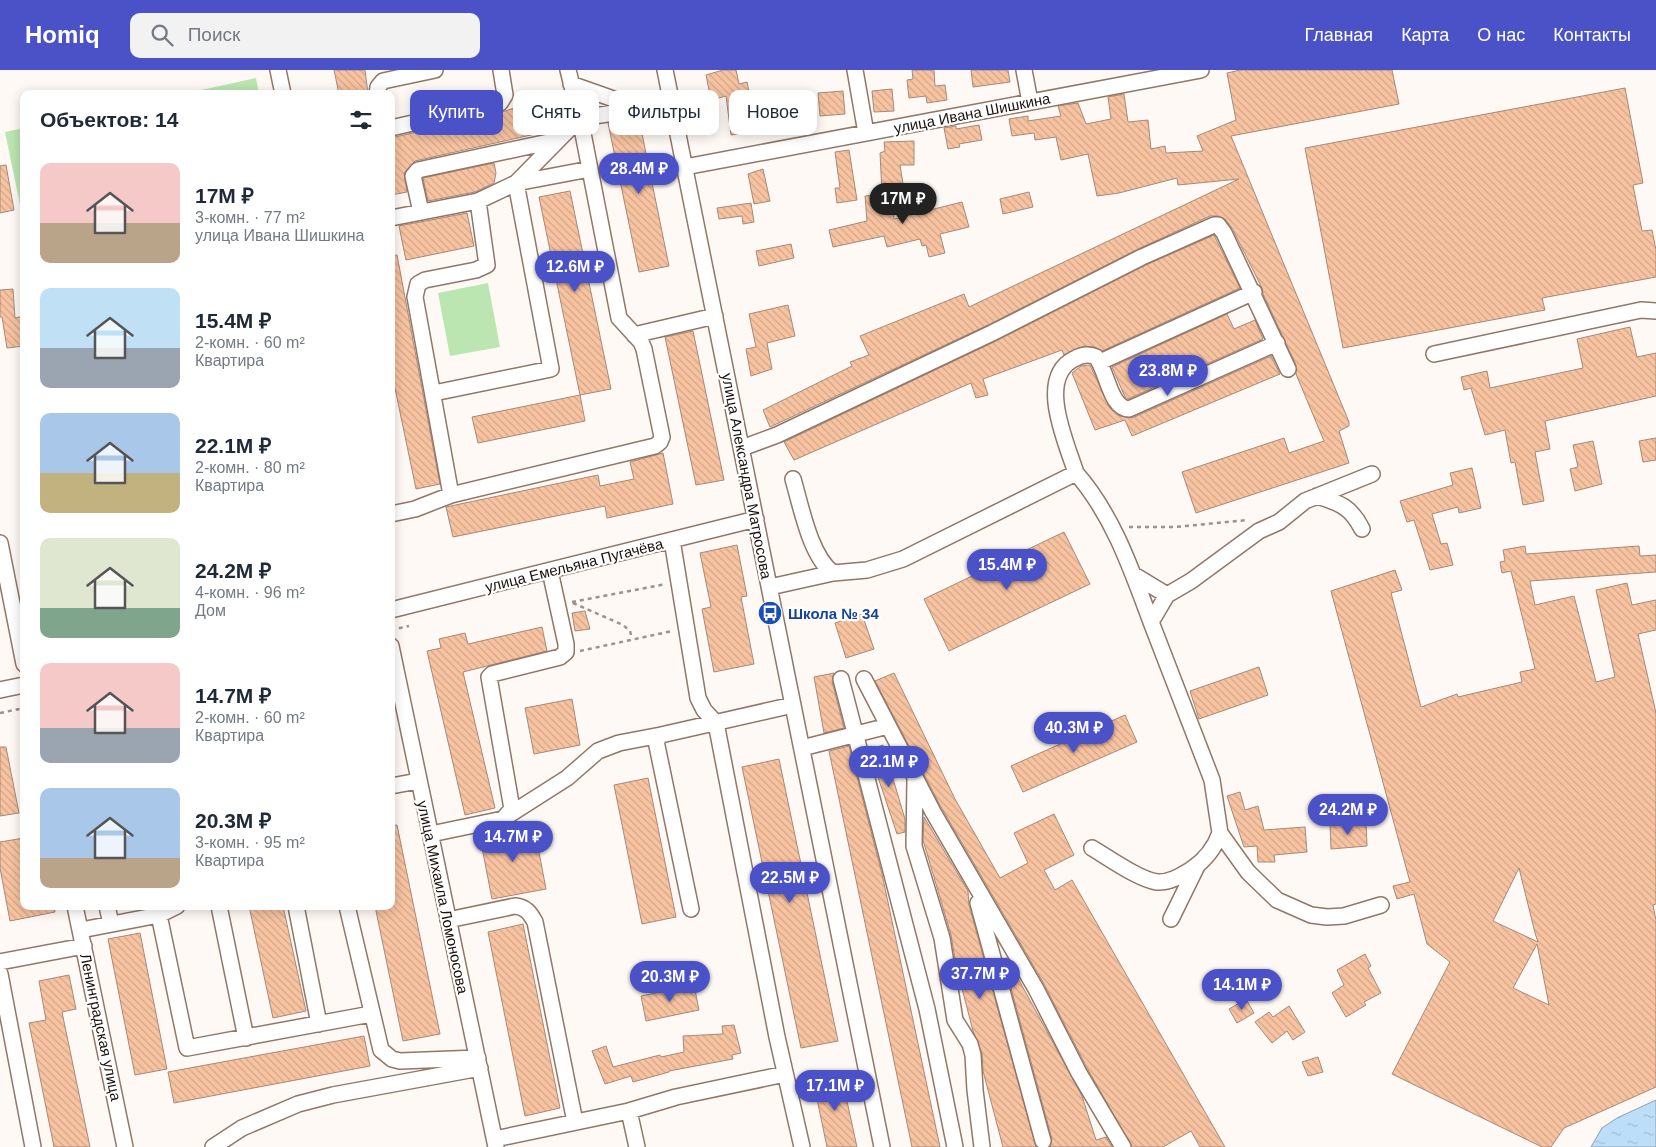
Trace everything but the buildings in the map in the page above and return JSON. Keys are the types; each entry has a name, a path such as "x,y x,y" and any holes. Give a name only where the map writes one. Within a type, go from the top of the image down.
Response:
{"street":[{"path":"278,70 282,90"},
{"path":"378,90 383,81 435,70"},
{"path":"395,127 500,103 505,95 501,70"},
{"name":"улица Александра Матросова","path":"665,70 669,90"},
{"path":"855,70 866,133"},
{"path":"1024,70 1030,102"},
{"name":"улица Ивана Шишкина","path":"685,167 1201,70"},
{"path":"569,77 609,95"},
{"path":"569,77 572,90"},
{"path":"516,184 564,135"},
{"path":"395,513 416,509 451,495 655,446 660,442 662,437 644,349 641,342 619,318 583,135"},
{"name":"улица Александра Матросова","path":"679,135 882,1147"},
{"path":"421,212 413,176 418,170 559,140"},
{"path":"395,217 478,201 516,184 590,169"},
{"path":"434,393 552,369 516,184"},
{"path":"451,495 434,393 415,297 418,284 425,280 476,270 487,264 478,201"},
{"path":"742,448 777,435 992,333 1142,257 1210,225 1221,227 1254,292 1288,369"},
{"path":"1100,362 1254,292"},
{"path":"1434,354 1641,310 1656,312"},
{"path":"634,335 715,316"},
{"path":"1277,343 1129,409 1124,409 1117,404 1100,362 1096,357 1086,354 1066,363 1058,377 1055,408 1076,473 1094,493 1134,575 1212,780 1220,833 1269,894 1284,905 1311,915 1327,917 1360,913 1382,905"},
{"path":"770,587 833,573 868,570 903,559 1076,473"},
{"path":"1151,622 1167,595 1191,581 1259,531 1279,522 1306,501 1372,474"},
{"path":"793,479 821,562 833,573"},
{"path":"1317,496 1348,509 1354,514 1362,529"},
{"name":"улица Емельяна Пугачёва","path":"395,609 756,519"},
{"path":"672,540 698,698 704,710 716,724 785,1074 802,1147"},
{"path":"0,543 20,644"},
{"path":"509,815 512,802 489,677 564,654 566,644 550,571"},
{"path":"1134,575 1167,595"},
{"name":"улица Михаила Ломоносова","path":"395,666 495,1143"},
{"path":"841,679 927,1009 955,1147"},
{"path":"864,679 915,778 974,885 1038,992 1078,1073 1123,1147"},
{"path":"0,690 20,686"},
{"path":"431,834 489,823 509,815 567,778 598,751 619,743 794,706"},
{"path":"802,748 888,726"},
{"path":"661,735 656,741 691,909"},
{"path":"915,778 914,846 942,938 955,1020 970,1044 973,1055 982,1147"},
{"path":"395,785 418,781"},
{"path":"1171,919 1198,865 1213,847 1220,833"},
{"path":"1092,848 1140,876 1156,882 1173,879 1198,865"},
{"path":"974,885 1043,1141"},
{"path":"448,920 515,906 522,907 532,916 535,922 575,1122"},
{"name":"Ленинградская улица","path":"76,910 125,1147"},
{"path":"108,910 111,924"},
{"path":"80,930 159,914 168,910"},
{"path":"220,910 246,1038"},
{"path":"297,910 319,1024"},
{"path":"347,910 370,1014 381,1050 392,1059 479,1063"},
{"path":"159,914 187,1048 370,1014"},
{"path":"0,962 84,946"},
{"path":"0,974 33,1147"},
{"path":"212,1147 242,1128 298,1104 479,1063"},
{"path":"495,1143 575,1122 629,1112 676,1097 785,1074"},
{"path":"629,1112 637,1147"}],"path":[{"path":"1110,525 1175,527 1256,520"},
{"path":"572,602 679,581"},
{"path":"556,595 623,625 630,631 632,639"},
{"path":"395,629 409,626"},
{"path":"564,654 686,628"},
{"path":"0,712 20,709"}],"green space":[{"path":"256,78 258,90 201,90"},
{"path":"20,129 20,205 5,132"},
{"path":"488,283 500,347 450,356 438,293"}],"water":[{"path":"1656,1100 1656,1147 1591,1147 1602,1128 1617,1118"}],"place":[{"name":"Школа № 34","path":"770,613"}]}
